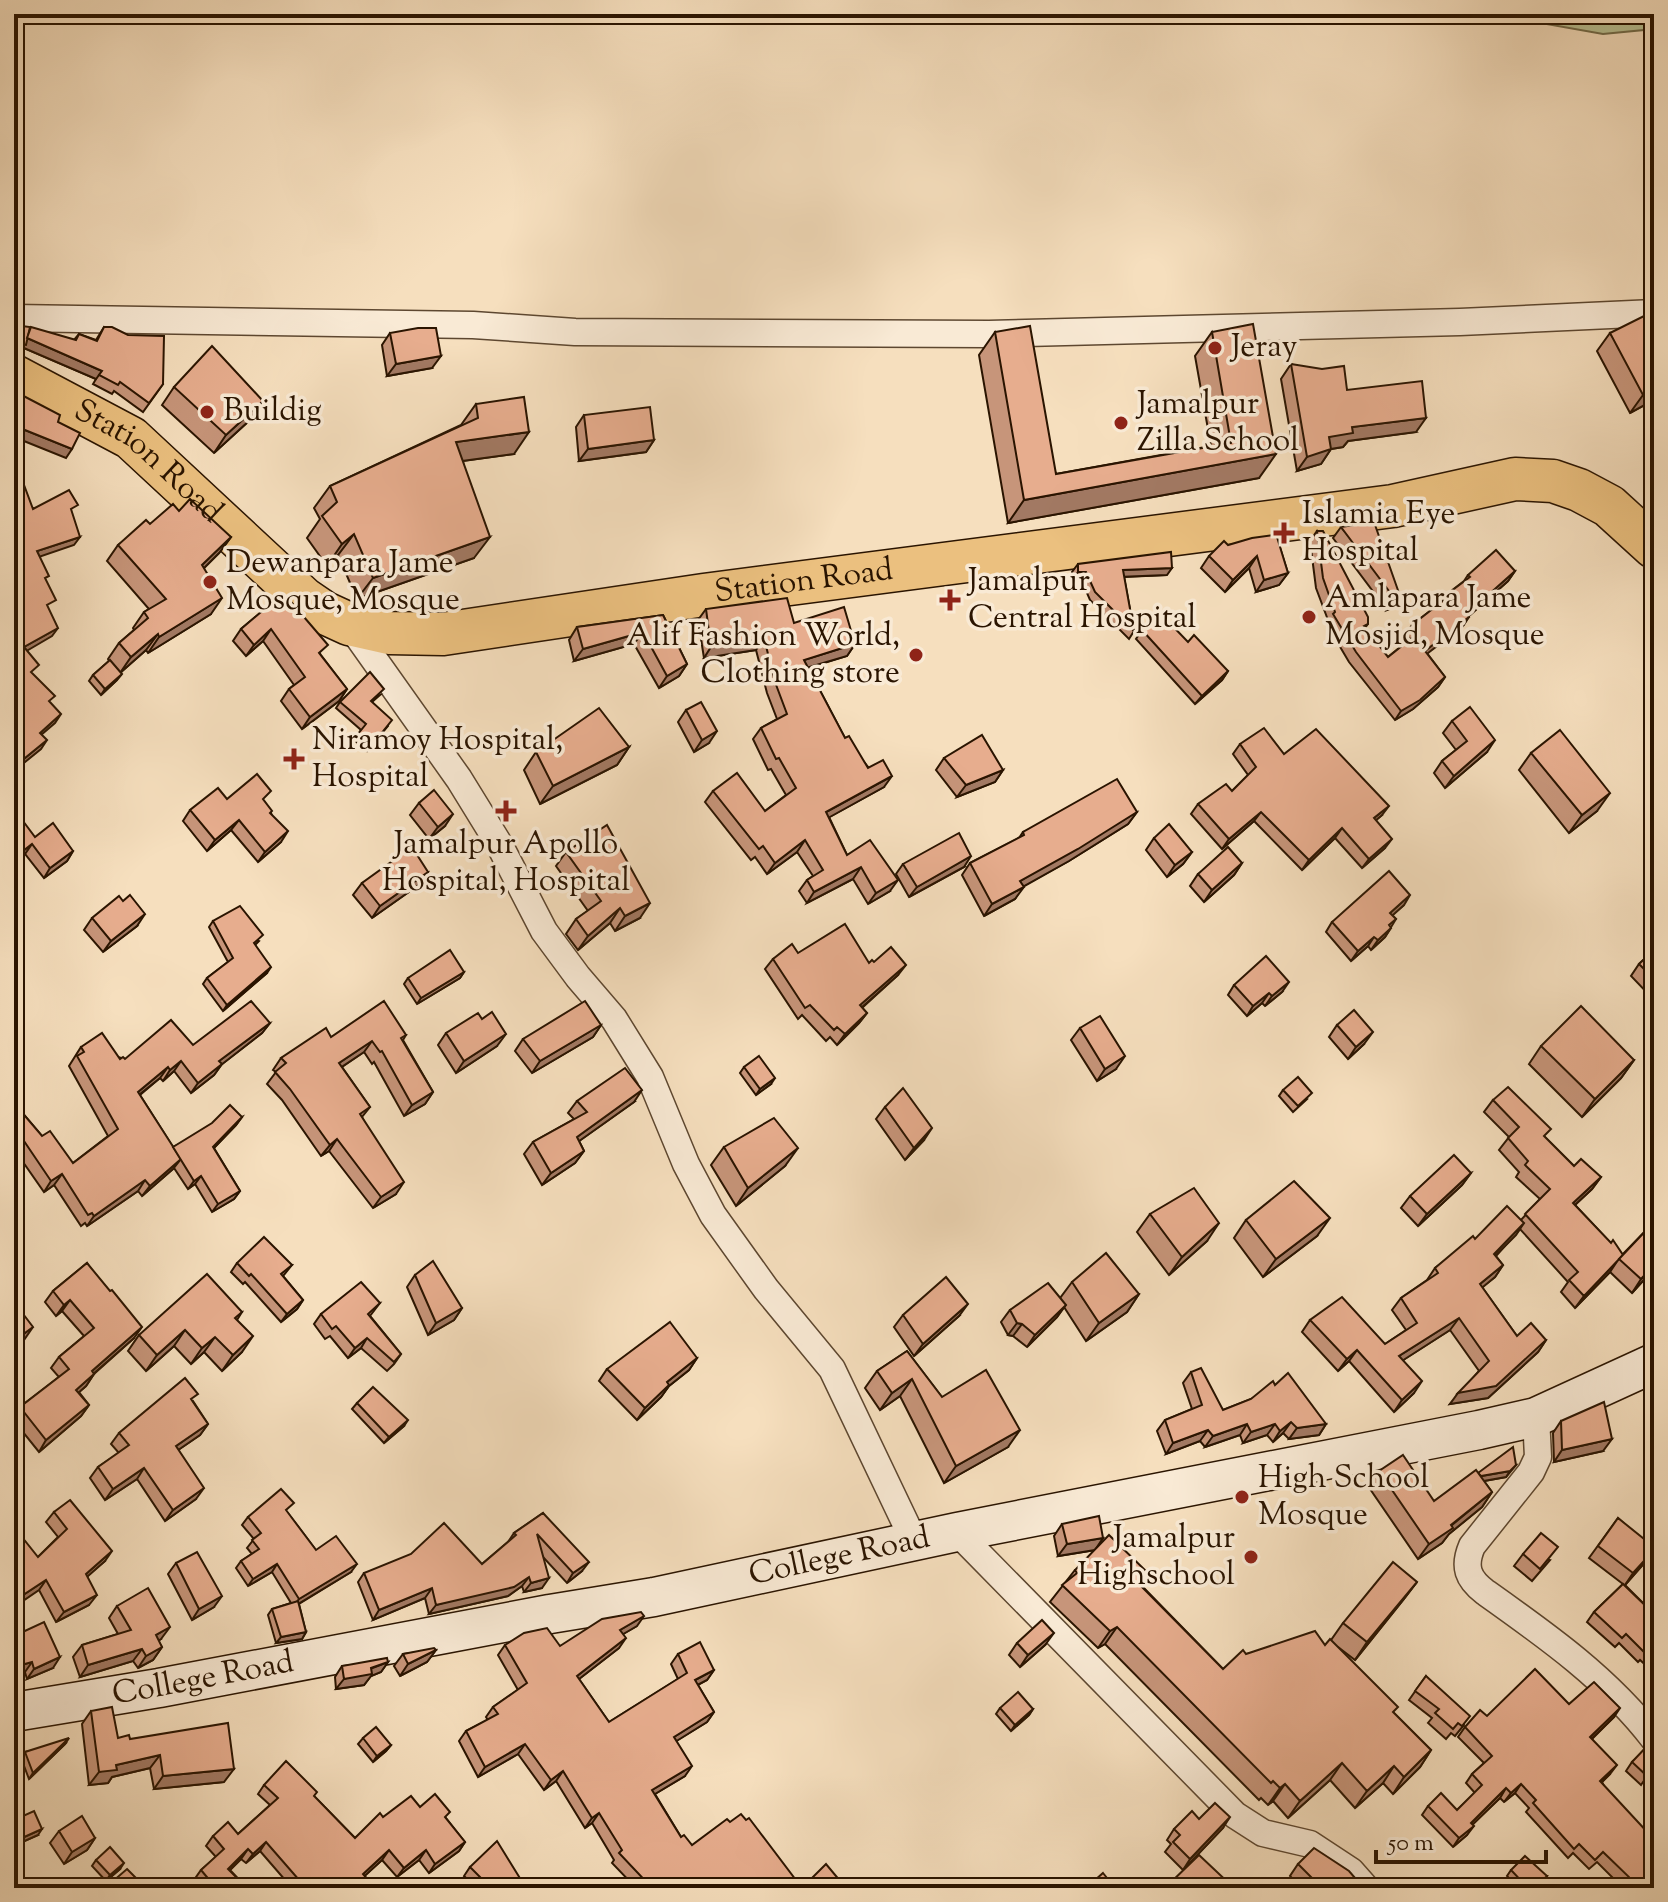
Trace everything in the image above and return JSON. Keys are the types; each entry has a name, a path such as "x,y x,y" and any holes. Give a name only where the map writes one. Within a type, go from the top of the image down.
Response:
{"main road":[{"name":"Station Road","path":"14,376 131,438 303,598 349,624 389,633 443,634 704,595 1393,506 1515,479 1553,481 1579,490 1609,506 1654,547"},
{"name":"College Road","path":"14,1712 654,1597 957,1532 1536,1417 1654,1363"}],"street":[{"path":"14,318 444,325 575,332 989,334 1460,322 1654,313"},
{"path":"349,624 459,779 499,844 544,931 621,1030 650,1077 686,1164 713,1215 766,1289 832,1369 914,1541"},
{"path":"1536,1417 1538,1457 1531,1472 1472,1546 1467,1571 1474,1583 1485,1592 1567,1650 1633,1712 1654,1739"},
{"path":"957,1532 1235,1815 1263,1833 1310,1844 1351,1871 1366,1888"}],"green space":[{"path":"1137,14 1371,14 1274,24"},
{"path":"1490,14 1654,14 1654,29 1603,34"}],"building":[{"path":"1652,312 1654,389 1643,395 1610,333"},
{"path":"1253,324 1276,454 1024,500 995,332 1030,326 1056,474 1231,443 1212,332"},
{"path":"14,325 30,327 26,345 14,345"},
{"path":"31,327 76,340 79,334 97,341 104,327 112,327 128,335 164,336 163,384 149,403 120,382 118,385 99,375 102,371 27,338"},
{"path":"436,328 441,356 396,364 390,333"},
{"path":"212,346 263,401 226,435 174,387"},
{"path":"1291,364 1322,369 1344,366 1347,390 1422,381 1426,418 1352,427 1353,433 1329,437 1331,449 1307,457"},
{"path":"14,391 60,415 58,422 80,433 72,449 14,427"},
{"path":"524,397 529,432 456,442 490,537 373,578 354,534 342,544 322,516 337,502 330,486 478,418 476,404"},
{"path":"650,407 654,440 588,449 584,415"},
{"path":"14,483 16,488 24,485 33,509 69,490 78,505 71,509 80,537 37,551 56,600 47,605 58,628 24,647 39,665 31,672 55,696 49,701 61,714 40,733 47,740 14,767"},
{"path":"190,499 231,537 202,565 222,598 159,637 158,634 131,657 119,643 148,618 144,612 166,599 118,545 146,520 150,524 173,504 179,511"},
{"path":"1374,522 1400,596 1395,599 1341,527"},
{"path":"1317,531 1323,531 1368,617 1368,624 1364,626 1388,657 1418,633 1412,625 1448,597 1446,595 1470,577 1468,575 1496,550 1515,571 1467,614 1469,617 1425,651 1445,677 1420,700 1401,711 1356,652 1333,614 1335,612 1323,578"},
{"path":"1280,534 1277,537 1288,573 1264,580 1257,556 1233,580 1209,556 1224,541 1228,545"},
{"path":"1171,552 1172,568 1123,570 1134,631 1095,592 1086,572 1078,572 1078,564"},
{"path":"280,596 286,596 328,645 319,653 347,689 310,717 289,689 305,677 271,629 254,645 241,629"},
{"path":"787,598 794,623 844,607 855,644 804,660 845,738 849,736 868,768 883,760 892,776 826,812 847,855 870,840 898,880 876,893 861,867 814,892 807,880 823,870 805,840 775,863 763,846 759,849 713,791 737,773 765,811 796,788 779,758 776,759 761,728 787,714 764,638 711,647 706,609"},
{"path":"1160,613 1188,642 1194,635 1228,671 1202,696 1142,630"},
{"path":"663,615 687,664 667,676 643,632 583,649 577,627"},
{"path":"110,660 122,674 105,689 93,675"},
{"path":"370,672 384,689 371,701 392,720 372,745 358,734 366,724 340,702"},
{"path":"701,702 717,731 702,740 686,710"},
{"path":"1470,707 1495,740 1454,776 1442,761 1467,741 1452,721"},
{"path":"599,708 629,747 553,786 536,752"},
{"path":"1264,728 1284,754 1316,729 1389,806 1374,818 1392,839 1369,859 1342,828 1309,860 1261,812 1229,839 1198,804 1226,784 1232,791 1256,767 1240,744"},
{"path":"1560,730 1610,793 1582,815 1531,753"},
{"path":"982,735 1003,770 966,785 944,758"},
{"path":"257,774 271,791 263,799 272,811 270,813 288,831 265,852 239,820 215,840 190,810 218,788 227,799"},
{"path":"1117,779 1137,812 1020,881 1024,887 992,904 970,863 1024,835 1023,832"},
{"path":"434,790 453,814 438,827 419,803"},
{"path":"23,821 35,837 53,823 73,851 50,868 32,844 14,858 14,828"},
{"path":"1169,824 1192,852 1175,865 1154,838"},
{"path":"607,825 650,903 625,916 620,908 588,936 576,919 601,901 566,852"},
{"path":"959,833 971,856 917,887 903,864"},
{"path":"412,847 428,872 380,906 362,883"},
{"path":"1228,847 1242,863 1212,890 1198,874"},
{"path":"1389,871 1410,895 1390,913 1396,919 1389,925 1391,928 1378,940 1374,937 1358,951 1332,922"},
{"path":"130,895 145,914 111,941 92,918 119,896 123,901"},
{"path":"240,906 263,935 254,943 271,967 227,1005 207,978 233,958 213,921"},
{"path":"845,924 869,963 891,947 906,965 860,1005 867,1013 845,1034 837,1027 834,1030 810,1005 805,1008 773,959 792,944 798,953"},
{"path":"450,950 464,972 421,998 408,978"},
{"path":"1654,950 1654,979 1639,964"},
{"path":"1266,956 1289,982 1253,1006 1234,985"},
{"path":"251,1001 270,1023 219,1061 222,1064 198,1083 181,1061 170,1070 168,1067 138,1092 181,1159 150,1186 145,1180 94,1216 92,1213 88,1215 62,1174 51,1181 24,1141 21,1144 14,1136 14,1103 42,1136 50,1131 73,1163 118,1129 77,1056 84,1052 81,1047 102,1033 120,1059 125,1059 171,1020 193,1045"},
{"path":"384,1001 406,1035 401,1038 433,1092 412,1105 382,1051 372,1041 339,1063 370,1107 360,1114 404,1182 381,1197 337,1139 330,1145 275,1072 286,1063 281,1058 326,1028 331,1037"},
{"path":"585,1001 601,1025 540,1061 523,1039"},
{"path":"1581,1006 1634,1060 1595,1099 1541,1046"},
{"path":"1354,1010 1373,1032 1356,1047 1337,1025"},
{"path":"492,1012 506,1034 464,1061 446,1033 478,1013 482,1019"},
{"path":"1100,1016 1125,1056 1105,1069 1080,1028"},
{"path":"759,1056 775,1078 760,1089 744,1067"},
{"path":"625,1068 642,1090 577,1137 584,1151 551,1173 533,1142 587,1112 577,1101"},
{"path":"1298,1077 1312,1093 1298,1106 1283,1090"},
{"path":"1508,1087 1551,1129 1544,1136 1574,1166 1581,1159 1601,1177 1573,1203 1611,1243 1613,1240 1623,1255 1584,1296 1569,1280 1578,1272 1525,1214 1550,1189 1525,1165 1528,1161 1508,1138 1519,1127 1493,1100"},
{"path":"903,1088 932,1128 914,1148 885,1107"},
{"path":"230,1105 242,1117 213,1147 240,1191 218,1204 201,1176 194,1181 173,1147 212,1123"},
{"path":"774,1118 798,1148 748,1188 724,1147"},
{"path":"1454,1155 1471,1173 1427,1214 1410,1196"},
{"path":"1294,1181 1330,1218 1276,1259 1246,1220"},
{"path":"1194,1188 1219,1223 1182,1257 1150,1214"},
{"path":"1507,1206 1524,1223 1494,1254 1503,1265 1480,1284 1517,1336 1531,1323 1546,1340 1496,1386 1458,1393 1489,1361 1459,1318 1399,1356 1422,1381 1402,1400 1357,1350 1347,1359 1310,1320 1342,1297 1385,1344 1417,1323 1401,1298 1438,1273 1435,1268 1473,1236 1475,1239"},
{"path":"1654,1222 1654,1265 1641,1279 1619,1259"},
{"path":"264,1237 292,1265 281,1274 303,1300 287,1314 237,1263"},
{"path":"1106,1253 1139,1294 1099,1323 1072,1282"},
{"path":"433,1261 462,1308 436,1323 415,1275"},
{"path":"87,1263 142,1327 92,1371 94,1374 76,1390 89,1405 46,1440 20,1407 69,1369 59,1357 94,1328 70,1300 64,1305 53,1291"},
{"path":"207,1274 242,1312 235,1318 253,1336 233,1355 215,1337 202,1348 185,1330 157,1355 139,1335"},
{"path":"946,1277 968,1304 923,1344 903,1315"},
{"path":"361,1282 380,1303 368,1314 401,1354 394,1362 367,1338 355,1348 336,1326 332,1329 321,1314"},
{"path":"1048,1283 1066,1305 1035,1335 1017,1323 1010,1310"},
{"path":"14,1302 33,1327 14,1341"},
{"path":"670,1322 697,1358 667,1382 669,1385 645,1408 607,1369"},
{"path":"907,1351 942,1397 986,1370 1020,1430 956,1466 912,1379 892,1393 877,1371"},
{"path":"1201,1368 1223,1410 1251,1399 1288,1373 1326,1424 1297,1428 1291,1422 1280,1431 1275,1424 1251,1432 1247,1424 1213,1436 1208,1430 1173,1443 1165,1420 1202,1405 1191,1372"},
{"path":"185,1378 198,1394 191,1399 208,1424 176,1446 204,1488 173,1510 144,1468 113,1489 98,1467 129,1445 119,1433"},
{"path":"373,1387 408,1420 389,1437 357,1403"},
{"path":"1604,1402 1612,1439 1562,1450 1561,1421"},
{"path":"1513,1447 1516,1465 1510,1471 1481,1476 1478,1473"},
{"path":"1403,1455 1434,1501 1476,1470 1492,1492 1451,1525 1453,1528 1429,1544 1379,1471"},
{"path":"281,1489 294,1503 286,1510 316,1550 336,1536 357,1564 299,1599 277,1564 253,1579 241,1561 259,1549 252,1540 261,1533 248,1517"},
{"path":"70,1500 112,1551 86,1574 97,1595 64,1612 46,1580 14,1601 14,1527 38,1557 67,1529 54,1512"},
{"path":"543,1513 589,1562 573,1573 537,1534 549,1578 531,1583 529,1577 514,1587 436,1605 432,1588 379,1610 364,1573 411,1554 444,1523 482,1564 516,1535 514,1533"},
{"path":"1099,1516 1103,1538 1067,1544 1062,1524"},
{"path":"1618,1518 1654,1547 1633,1573 1598,1546"},
{"path":"1541,1533 1558,1547 1540,1569 1523,1554"},
{"path":"1109,1535 1149,1574 1139,1584 1223,1669 1243,1650 1246,1654 1315,1631 1325,1645 1330,1639 1398,1707 1393,1712 1431,1750 1404,1777 1394,1766 1367,1791 1342,1763 1300,1801 1285,1784 1280,1788 1273,1781 1271,1783 1117,1627 1110,1631 1062,1585 1077,1573 1075,1570"},
{"path":"197,1552 222,1596 199,1609 176,1563"},
{"path":"1393,1562 1417,1582 1367,1642 1343,1623"},
{"path":"1623,1584 1654,1614 1654,1658 1626,1634 1622,1638 1594,1612"},
{"path":"148,1588 170,1627 156,1635 162,1647 146,1656 142,1649 88,1665 82,1645 131,1630 117,1606"},
{"path":"298,1601 306,1632 281,1637 272,1609"},
{"path":"641,1612 644,1616 620,1630 626,1638 577,1676 609,1722 687,1673 678,1654 700,1642 714,1670 695,1680 714,1712 674,1737 692,1766 652,1790 681,1837 684,1835 692,1845 727,1819 730,1822 741,1814 746,1820 749,1818 802,1888 652,1888 619,1853 622,1850 599,1813 592,1818 563,1771 551,1780 525,1744 485,1767 466,1731 498,1714 493,1707 527,1683 505,1645 524,1633 547,1628 560,1646 602,1619"},
{"path":"1042,1620 1054,1633 1028,1655 1017,1643"},
{"path":"44,1622 60,1657 34,1669 32,1662 14,1667 14,1636"},
{"path":"436,1650 408,1664 403,1654"},
{"path":"387,1658 388,1662 371,1668 372,1674 344,1679 342,1666"},
{"path":"1535,1669 1569,1704 1594,1682 1620,1708 1590,1737 1617,1765 1600,1781 1650,1835 1654,1831 1654,1888 1629,1888 1633,1884 1629,1877 1603,1852 1595,1860 1579,1844 1574,1849 1533,1803 1536,1800 1521,1784 1511,1793 1506,1788 1471,1823 1474,1826 1459,1838 1428,1806 1441,1793 1457,1810 1482,1785 1472,1774 1492,1756 1465,1727 1480,1710 1487,1716"},
{"path":"1426,1676 1470,1716 1462,1726 1458,1723 1453,1729 1435,1713 1439,1709 1415,1691"},
{"path":"1018,1692 1033,1709 1015,1725 1000,1708"},
{"path":"112,1707 118,1738 129,1735 130,1739 228,1723 234,1769 163,1776 160,1755 116,1765 117,1770 99,1772 91,1711"},
{"path":"376,1727 391,1745 377,1756 363,1738"},
{"path":"69,1738 33,1773 25,1752"},
{"path":"1651,1742 1654,1743 1654,1778 1650,1773 1647,1776 1632,1762"},
{"path":"286,1761 317,1792 314,1796 355,1838 380,1813 383,1817 411,1796 420,1807 435,1794 450,1812 445,1817 465,1842 435,1864 426,1850 404,1868 389,1850 363,1874 375,1888 306,1888 266,1842 253,1854 248,1849 228,1869 247,1888 216,1888 201,1870 224,1849 213,1836 228,1822 238,1834 278,1798 264,1785"},
{"path":"1215,1803 1230,1817 1190,1859 1173,1842 1180,1835 1174,1829 1192,1811 1199,1819"},
{"path":"34,1811 42,1829 22,1838 14,1820"},
{"path":"82,1816 95,1838 72,1852 59,1831"},
{"path":"497,1841 526,1888 486,1888 489,1886 470,1867"},
{"path":"110,1847 124,1863 110,1875 96,1860"},
{"path":"1314,1848 1349,1871 1361,1888 1316,1888 1319,1885 1298,1864"},
{"path":"1199,1855 1234,1888 1165,1888"},
{"path":"1525,1856 1547,1876 1535,1888 1528,1888 1511,1870"},
{"path":"826,1864 846,1888 802,1888"},
{"path":"14,1868 23,1884 16,1888 14,1888"},
{"path":"127,1869 141,1883 136,1888 105,1888"},
{"path":"1103,1873 1115,1888 1086,1888"}],"place":[{"name":"Jeray","path":"1215,348"},
{"name":"Buildig","path":"207,412"},
{"name":"Jamalpur Zilla School","path":"1121,423"},
{"name":"Islamia Eye Hospital","path":"1284,533"},
{"name":"Dewanpara Jame Mosque, Mosque","path":"210,582"},
{"name":"Jamalpur Central Hospital","path":"950,600"},
{"name":"Amlapara Jame Mosjid, Mosque","path":"1309,617"},
{"name":"Alif Fashion World, Clothing store","path":"916,655"},
{"name":"Niramoy Hospital, Hospital","path":"294,759"},
{"name":"Jamalpur Apollo Hospital, Hospital","path":"506,811"},
{"name":"High School Mosque","path":"1242,1497"},
{"name":"Jamalpur Highschool","path":"1251,1557"}]}
